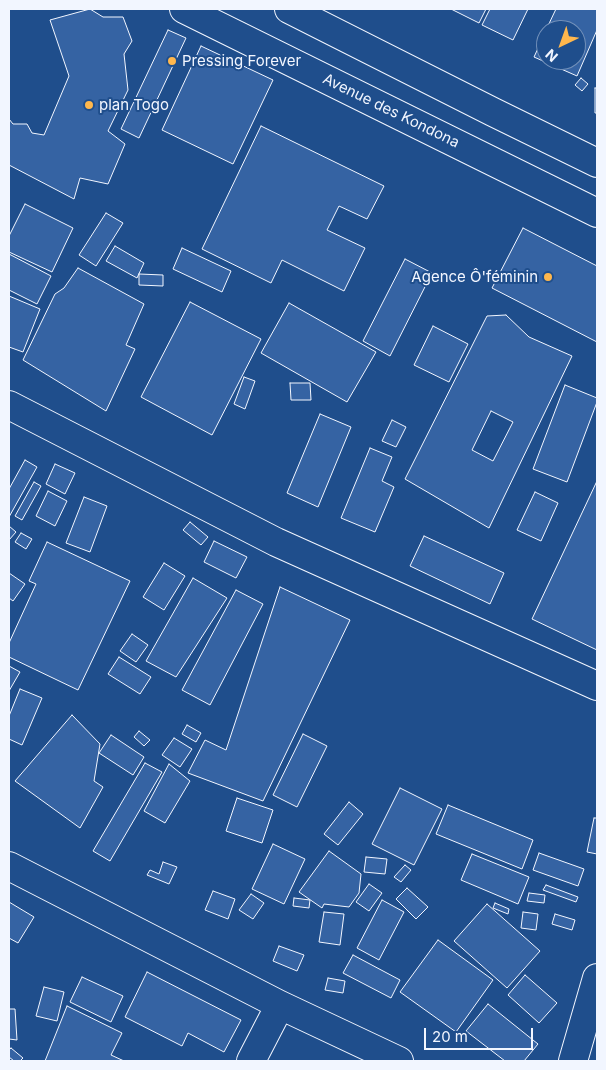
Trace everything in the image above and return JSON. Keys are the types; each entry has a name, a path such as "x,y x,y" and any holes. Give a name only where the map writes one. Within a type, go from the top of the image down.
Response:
{"street":[{"name":"Avenue des Kondona","path":"184,9 597,213"},
{"path":"289,9 597,163"},
{"path":"9,405 276,542 597,686"},
{"path":"9,866 280,1005 399,1061"},
{"path":"573,1061 597,978"},
{"path":"251,1061 280,1005"}],"building":[{"name":"plan Togo","path":"90,9 103,17 123,17 132,41 124,54 128,90 108,131 125,144 108,184 80,178 74,199 9,165 9,119 13,124 27,124 32,133 44,135 69,76 50,20"},
{"path":"451,9 486,9 479,23"},
{"path":"490,9 528,9 513,40 482,25"},
{"path":"556,9 597,9 597,30 586,55 586,20 551,20"},
{"path":"168,30 186,38 139,138 121,129"},
{"path":"201,46 273,80 233,164 162,130"},
{"path":"563,70 580,70 577,76"},
{"path":"581,78 588,84 582,91 575,85"},
{"path":"595,88 597,88 597,113 595,113"},
{"path":"261,126 384,186 367,219 339,206 327,230 365,248 344,291 282,260 271,283 202,249"},
{"path":"25,204 73,228 52,272 9,252 9,236"},
{"path":"106,213 123,223 96,266 79,255"},
{"name":"Agence Ô'féminin","path":"523,228 597,266 597,342 492,288"},
{"path":"115,246 144,263 137,278 106,261"},
{"path":"182,248 231,271 222,292 173,269"},
{"path":"9,254 51,276 37,304 9,290"},
{"path":"405,259 432,273 390,356 363,341"},
{"path":"78,268 144,304 126,345 135,349 106,411 23,360 55,294 64,288"},
{"path":"139,274 163,275 163,286 139,285"},
{"path":"9,296 40,309 23,352 9,347"},
{"path":"190,302 261,339 212,435 141,397"},
{"path":"289,303 376,352 347,402 261,353"},
{"path":"506,315 529,337 572,356 489,528 405,479 487,316","holes":["491,411 513,422 493,461 472,450"]},
{"path":"433,326 468,344 449,382 414,365"},
{"path":"244,377 255,381 245,409 234,404"},
{"path":"290,383 310,383 311,400 291,400"},
{"path":"565,385 597,398 567,482 533,469"},
{"path":"320,414 351,427 318,507 287,493"},
{"path":"392,420 406,427 396,447 382,441"},
{"path":"370,448 392,457 382,481 394,487 375,532 341,518"},
{"path":"25,460 37,467 9,517 9,489"},
{"path":"55,464 75,473 65,494 46,484"},
{"path":"597,481 597,650 532,619"},
{"path":"34,482 41,486 22,520 15,516"},
{"path":"48,491 67,501 55,526 36,516"},
{"path":"535,492 558,503 541,541 517,530"},
{"path":"84,497 107,506 90,552 66,543"},
{"path":"190,522 208,537 201,545 183,530"},
{"path":"9,526 16,532 9,540"},
{"path":"21,533 32,539 26,549 15,542"},
{"path":"424,536 504,573 490,604 410,566"},
{"path":"214,541 247,557 236,578 204,562"},
{"path":"47,542 130,581 78,690 9,657 9,643 36,584 29,581"},
{"path":"164,563 185,576 164,610 143,597"},
{"path":"9,573 25,584 13,601 9,598"},
{"path":"193,578 227,598 176,677 146,661"},
{"path":"280,587 350,620 263,801 188,773 205,740 226,750"},
{"path":"236,590 263,604 210,705 182,690"},
{"path":"132,634 148,645 136,662 120,651"},
{"path":"119,657 151,677 140,694 108,674"},
{"path":"9,666 20,672 9,691"},
{"path":"20,689 42,698 22,745 9,739 9,716"},
{"path":"72,715 100,744 94,781 103,787 80,828 15,781"},
{"path":"187,725 201,733 196,742 182,734"},
{"path":"139,731 150,740 144,746 134,737"},
{"path":"303,734 327,746 297,807 273,795"},
{"path":"111,735 144,757 133,775 99,753"},
{"path":"174,738 192,749 180,767 162,755"},
{"path":"145,763 162,772 110,861 93,851"},
{"path":"169,764 190,781 165,823 144,811"},
{"path":"400,788 442,809 414,865 372,844"},
{"path":"237,798 273,810 262,843 226,831"},
{"path":"349,802 363,814 338,845 324,834"},
{"path":"448,805 533,840 522,869 436,834"},
{"path":"594,818 597,818 597,854 587,852"},
{"path":"273,844 305,859 284,904 252,889"},
{"path":"329,851 361,874 359,893 349,907 324,904 322,908 299,892"},
{"path":"539,853 584,869 578,886 533,870"},
{"path":"472,854 529,877 518,904 461,880"},
{"path":"366,857 387,859 385,874 364,872"},
{"path":"163,862 177,867 169,884 147,875 150,870 159,874"},
{"path":"405,865 411,870 401,882 394,877"},
{"path":"369,884 382,893 369,911 356,902"},
{"path":"546,885 578,897 576,902 543,890"},
{"path":"407,888 428,907 416,919 396,899"},
{"path":"213,891 235,899 228,919 205,910"},
{"path":"529,893 545,895 544,903 527,901"},
{"path":"251,894 264,903 253,919 239,910"},
{"path":"294,898 310,900 309,908 293,906"},
{"path":"382,900 404,912 379,960 357,948"},
{"path":"9,902 34,917 18,943 9,938"},
{"path":"495,903 509,909 508,914 493,908"},
{"path":"487,904 540,951 507,988 454,941"},
{"path":"324,912 344,914 340,945 319,942"},
{"path":"523,912 538,914 536,930 521,928"},
{"path":"555,914 575,920 572,930 552,924"},
{"path":"438,940 493,980 456,1032 400,992"},
{"path":"279,946 304,955 297,971 273,961"},
{"path":"353,955 400,980 391,998 343,973"},
{"path":"147,972 241,1020 224,1052 188,1033 182,1046 125,1017"},
{"path":"525,975 557,1003 539,1023 508,995"},
{"path":"82,977 123,996 111,1022 70,1002"},
{"path":"328,978 345,981 343,993 325,990"},
{"path":"44,987 64,992 57,1021 36,1016"},
{"path":"488,1004 538,1044 524,1061 505,1061 466,1031"},
{"path":"67,1006 122,1033 111,1055 124,1061 45,1061"},
{"path":"9,1009 15,1009 17,1040 9,1039"},
{"path":"11,1048 23,1058 20,1061 14,1061 9,1057 9,1050"}],"place":[{"name":"Pressing Forever","path":"172,61"},
{"name":"plan Togo","path":"89,105"},
{"name":"Agence Ô'féminin","path":"548,277"}]}
